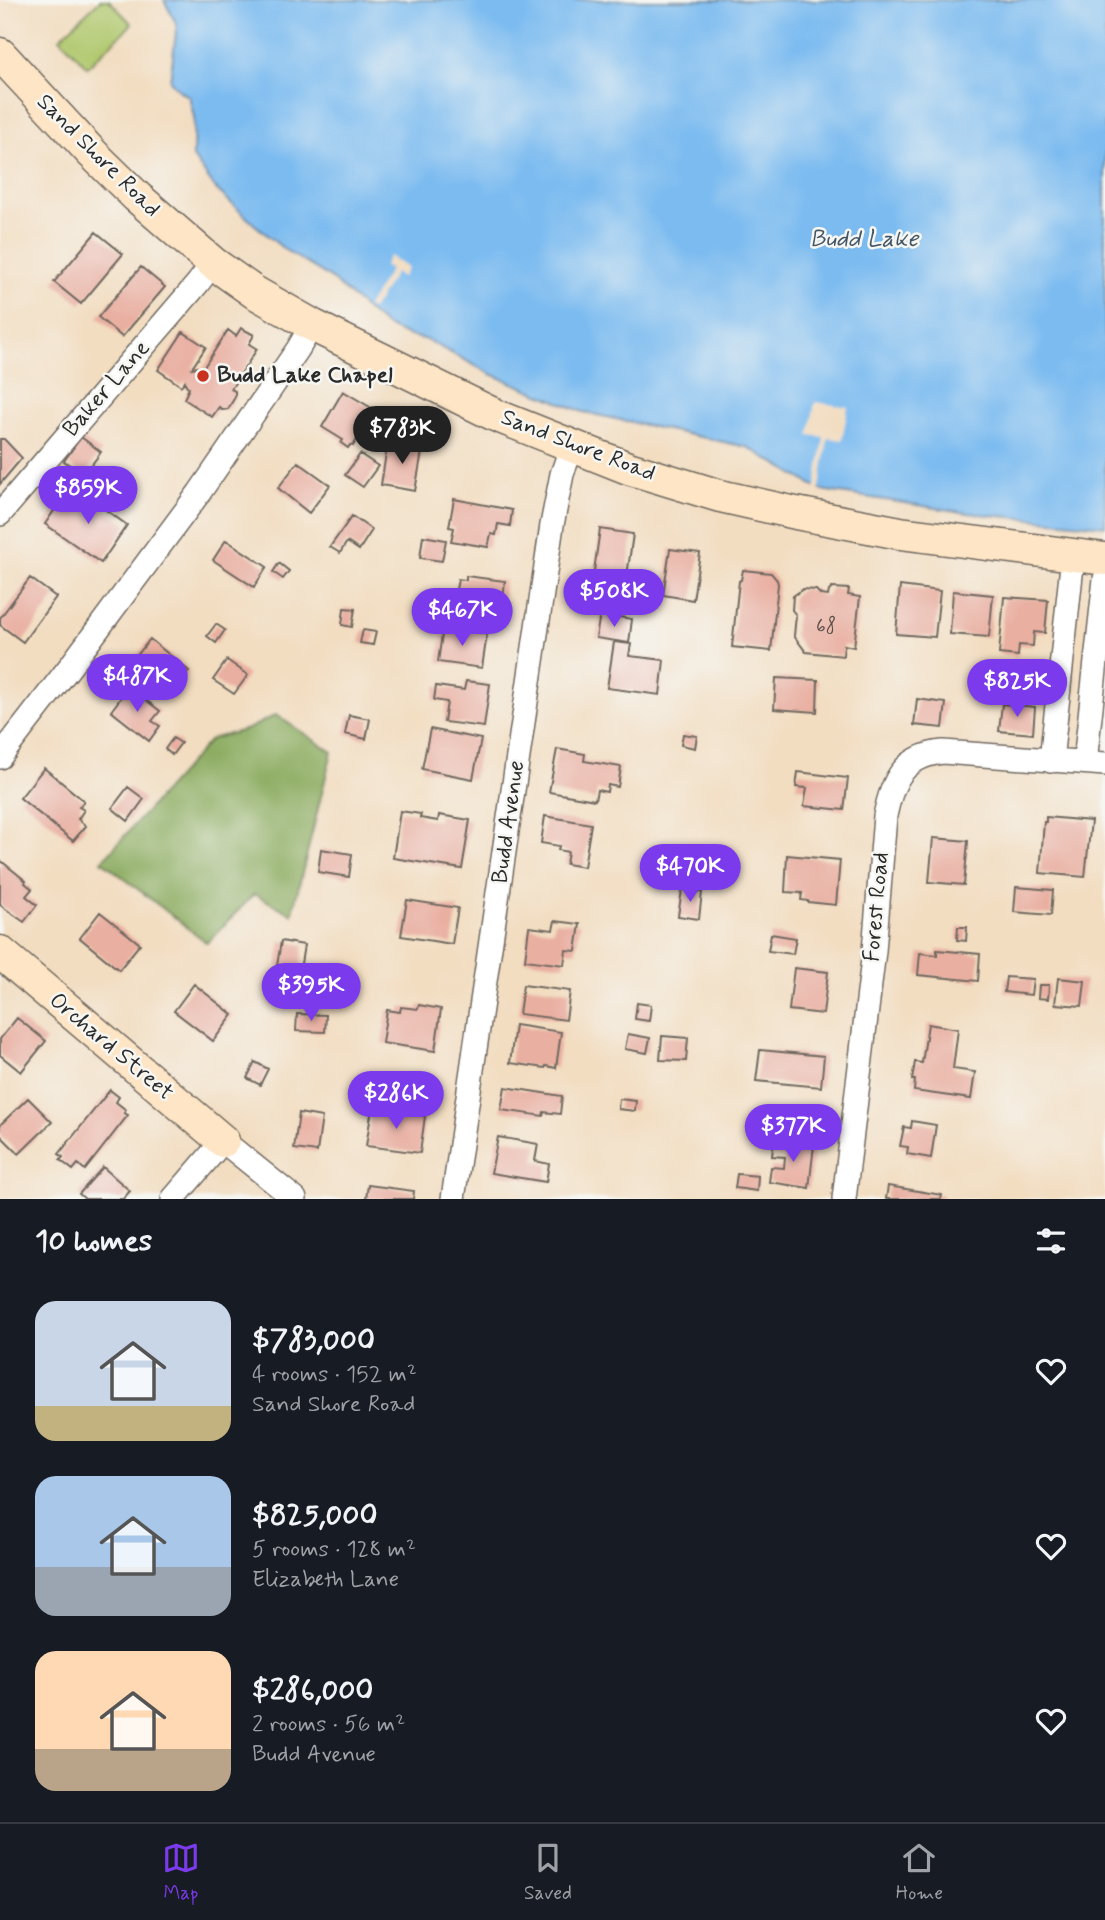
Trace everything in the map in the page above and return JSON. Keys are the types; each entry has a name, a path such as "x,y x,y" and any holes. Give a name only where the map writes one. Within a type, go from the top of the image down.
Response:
{"street":[{"name":"Sand Shore Road","path":"0,54 92,153 137,197 213,263 254,292 312,325 473,405 628,468 720,496 900,533 1105,559"},
{"name":"Baker Lane","path":"0,514 213,263"},
{"path":"0,757 198,493 312,325"},
{"name":"Budd Avenue","path":"453,1199 552,525 562,474 572,446"},
{"path":"1051,761 1073,556"},
{"path":"1095,763 1105,579"},
{"name":"Forest Road","path":"844,1199 873,963 885,817 894,785 902,771 912,762 934,753 1095,763"},
{"name":"Orchard Street","path":"0,952 223,1141"},
{"path":"173,1199 223,1141 295,1199"}],"green space":[{"path":"100,0 109,0 132,24 87,67 60,38"},
{"path":"276,715 332,752 292,914 254,894 207,943 102,861 211,739 248,729"}],"water":[{"name":"Budd Lake","path":"164,0 1105,0 1105,526 968,513 821,490 747,447 583,412 491,374 427,340 406,335 384,325 329,277 285,250 254,224 215,188 193,157 194,117 189,96 170,81 177,25"}],"pier":[{"path":"389,256 408,268 402,277 395,273 372,310 367,307 390,270 384,266"},
{"path":"815,402 848,407 842,440 828,438 819,493 815,491 824,437 809,435"}],"building":[{"path":"96,232 123,254 81,304 54,282"},
{"path":"141,267 165,287 122,337 98,317"},
{"name":"Budd Lake Chapel","path":"241,328 254,335 249,344 257,349 231,389 235,391 235,397 228,409 219,407 212,417 184,399 189,388 185,381 181,386 158,370 183,332 206,347 192,368 198,367 202,370 228,330 236,336"},
{"path":"343,391 375,410 353,446 348,448 341,443 343,440 322,427"},
{"path":"81,437 101,452 84,475 64,461"},
{"path":"0,439 4,439 22,458 0,484"},
{"path":"388,441 423,446 415,491 381,485"},
{"path":"360,454 378,466 363,487 345,475"},
{"path":"298,462 330,485 309,513 278,488"},
{"path":"96,492 108,501 103,508 127,525 101,563 45,524 62,499 70,505 74,500 83,506"},
{"path":"454,499 512,510 510,526 498,524 496,535 491,534 488,547 451,541 454,528 449,527"},
{"path":"352,516 372,530 359,550 347,542 340,553 330,547"},
{"path":"600,529 633,534 626,583 593,578"},
{"path":"423,536 446,540 442,561 420,558"},
{"path":"226,540 267,567 254,587 213,560"},
{"path":"670,549 700,553 693,600 663,595"},
{"path":"279,563 289,571 283,579 273,572"},
{"path":"743,570 771,573 777,580 771,651 732,647 739,581"},
{"path":"466,576 505,581 501,617 452,610 458,579 466,580"},
{"path":"30,578 56,597 23,642 0,625 0,618"},
{"path":"900,586 940,591 935,637 896,634"},
{"path":"832,588 849,589 848,595 860,597 854,647 844,645 843,656 806,652 794,636 796,615 792,610 793,596 803,589 816,590 821,595 828,596"},
{"path":"953,591 993,595 989,637 950,634"},
{"path":"1004,597 1048,600 1045,633 1034,632 1033,646 1019,645 1018,656 999,654"},
{"path":"344,608 355,609 352,627 342,625"},
{"path":"600,614 632,619 629,643 596,638"},
{"path":"216,624 225,630 216,643 207,636"},
{"path":"443,627 487,634 482,668 438,662"},
{"path":"363,630 376,632 373,645 360,643"},
{"path":"150,639 189,671 167,699 128,667"},
{"path":"614,642 631,644 629,656 664,660 660,695 607,688"},
{"path":"227,660 248,675 234,694 213,680"},
{"path":"776,678 818,680 817,712 774,709"},
{"path":"466,681 490,684 484,727 444,722 447,702 434,700 436,686 464,690"},
{"path":"129,687 160,711 152,721 160,726 149,741 111,711"},
{"path":"917,699 946,703 943,728 914,725"},
{"path":"1002,704 1035,707 1033,734 999,731"},
{"path":"349,715 370,719 366,739 345,734"},
{"path":"430,729 481,739 473,779 422,769"},
{"path":"683,734 697,736 695,748 681,745"},
{"path":"173,738 181,743 172,755 165,749"},
{"path":"557,749 585,754 584,761 621,767 618,787 608,785 607,792 597,790 595,800 549,792"},
{"path":"44,768 84,801 79,807 84,810 78,819 86,826 73,841 20,798"},
{"path":"798,772 848,778 844,810 804,806 807,788 796,787"},
{"path":"128,787 144,799 128,821 112,808"},
{"path":"400,811 421,814 420,818 438,821 439,815 470,820 462,869 393,858"},
{"path":"545,816 591,824 584,867 566,864 568,852 558,850 559,846 541,843"},
{"path":"1046,817 1091,821 1085,877 1040,873"},
{"path":"933,838 968,841 964,885 929,882"},
{"path":"321,849 352,854 349,877 318,872"},
{"path":"787,855 840,860 836,905 808,902 801,900 802,893 785,892"},
{"path":"0,860 32,889 26,896 37,905 24,922 0,905"},
{"path":"1016,887 1053,890 1051,915 1014,912"},
{"path":"682,890 702,892 699,919 678,916"},
{"path":"407,900 458,908 452,944 401,936"},
{"path":"100,912 140,944 119,970 80,938"},
{"path":"555,921 580,924 576,951 566,950 564,965 525,960 529,927 553,930"},
{"path":"958,927 967,927 966,941 957,940"},
{"path":"771,934 796,938 793,954 768,951"},
{"path":"281,941 304,945 300,970 277,966"},
{"path":"937,950 980,954 978,981 918,975 920,953 937,955"},
{"path":"794,968 828,972 823,1014 789,1010"},
{"path":"1006,977 1033,979 1031,995 1004,992"},
{"path":"1058,978 1085,981 1082,1006 1055,1004"},
{"path":"194,984 233,1015 213,1041 174,1011"},
{"path":"523,985 570,991 566,1020 519,1014"},
{"path":"1039,985 1049,985 1048,999 1038,998"},
{"path":"637,1003 651,1005 649,1021 635,1019"},
{"path":"419,1005 441,1009 435,1051 382,1043 387,1010 400,1012 401,1007 418,1009"},
{"path":"297,1014 326,1015 325,1032 296,1031"},
{"path":"17,1018 46,1041 21,1072 0,1055 0,1039"},
{"path":"928,1024 958,1029 953,1069 975,1072 971,1099 914,1091 915,1080 912,1080 915,1062 922,1063"},
{"path":"515,1025 561,1032 556,1068 510,1063"},
{"path":"628,1034 650,1038 647,1053 625,1049"},
{"path":"662,1036 688,1038 686,1061 660,1060"},
{"path":"760,1050 824,1056 821,1087 756,1081"},
{"path":"255,1062 268,1069 260,1085 247,1078"},
{"path":"505,1087 562,1096 560,1114 544,1112 543,1116 501,1110"},
{"path":"110,1090 119,1097 116,1102 128,1115 85,1170 78,1164 73,1170 60,1160 63,1157 59,1154"},
{"path":"28,1098 52,1122 19,1154 0,1135 0,1125"},
{"path":"619,1099 636,1101 635,1111 618,1109"},
{"path":"372,1108 425,1116 420,1153 366,1146"},
{"path":"299,1113 322,1117 317,1152 294,1149"},
{"path":"912,1121 936,1125 931,1158 907,1154 908,1147 900,1146 904,1127 911,1128"},
{"path":"498,1137 538,1144 535,1161 549,1164 546,1182 491,1173"},
{"path":"774,1140 814,1145 809,1188 769,1182 771,1167 784,1168 785,1157 772,1156"},
{"path":"103,1167 130,1191 123,1199 85,1199 79,1194"},
{"path":"737,1174 758,1176 757,1191 735,1188"},
{"path":"368,1185 414,1191 413,1199 366,1199"},
{"path":"888,1186 942,1195 941,1199 886,1199"}],"place":[{"name":"Budd Lake Chapel","path":"203,376"}]}
